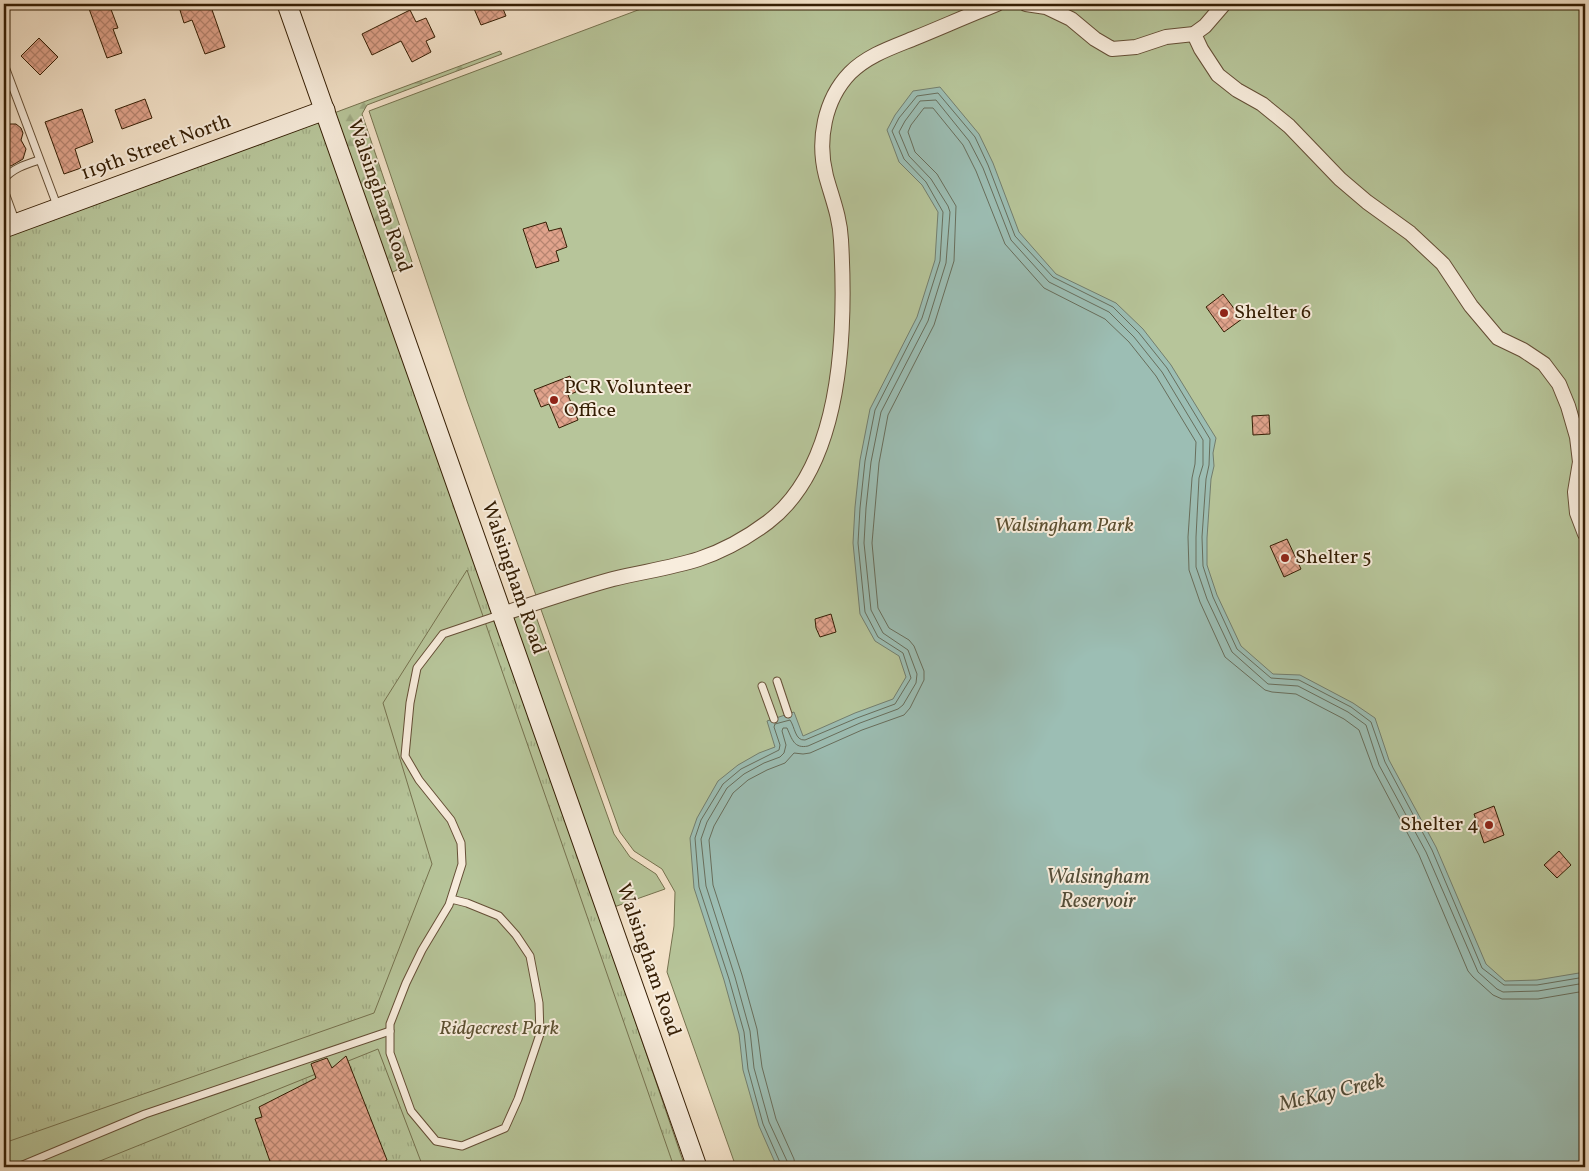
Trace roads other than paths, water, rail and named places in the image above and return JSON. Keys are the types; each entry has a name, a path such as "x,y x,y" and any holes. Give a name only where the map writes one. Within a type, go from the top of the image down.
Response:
{"street":[{"name":"Walsingham Road","path":"287,4 697,1167"},
{"path":"502,614 605,582 700,559 735,543 768,522 788,504 805,479 824,437 835,388 841,334 841,238 821,149 825,120 835,92 850,72 870,57 996,4"},
{"path":"1026,4 1046,7 1071,19 1095,39 1112,48 1136,47 1166,37 1194,34 1205,26 1224,4"},
{"path":"1194,34 1201,49 1218,75 1237,90 1262,104 1289,126 1340,179 1410,233 1443,264 1471,306 1498,338 1523,350 1544,364 1560,384 1577,437 1580,462 1575,492 1577,512 1585,534"},
{"name":"119th Street North","path":"10,226 324,110"}],"lane":[{"path":"4,64 58,208"},
{"path":"4,179 8,174 20,167 39,160"},
{"path":"4,190 10,226"},
{"path":"452,899 499,916 516,935 530,956 539,1003 540,1034 518,1099 505,1128 462,1146 436,1141 411,1111 390,1052 390,1024 406,983 452,899 462,864 460,843 450,820 419,780 405,756 410,703 417,668 443,634 502,614"},
{"path":"776,681 788,714"},
{"path":"762,686 774,719"},
{"path":"18,1167 145,1114 390,1031"}],"water":[{"name":"Walsingham Reservoir","path":"940,87 979,134 993,163 1019,232 1056,274 1116,303 1143,329 1171,365 1216,438 1211,479 1207,565 1217,595 1241,646 1273,674 1300,675 1353,703 1375,718 1389,760 1436,847 1486,964 1505,981 1537,980 1585,972 1585,1167 777,1167 759,1126 743,1070 739,1034 724,980 694,888 690,838 697,818 718,781 738,765 759,753 775,747 767,721 794,712 803,736 855,713 893,699 906,677 899,656 875,641 860,614 853,543 855,507 860,460 870,409 917,317 935,260 938,212 922,185 899,162 887,130 895,115 913,91"}],"place":[{"name":"Shelter 6","path":"1224,313"},
{"name":"PCR Volunteer Office","path":"554,400"},
{"name":"Shelter 5","path":"1285,558"},
{"name":"Shelter 4","path":"1489,825"}],"park label":[{"name":"Walsingham Park","path":"1064,526"},
{"name":"Ridgecrest Park","path":"499,1029"}],"water label":[{"name":"McKay Creek","path":"1332,1093"}]}
